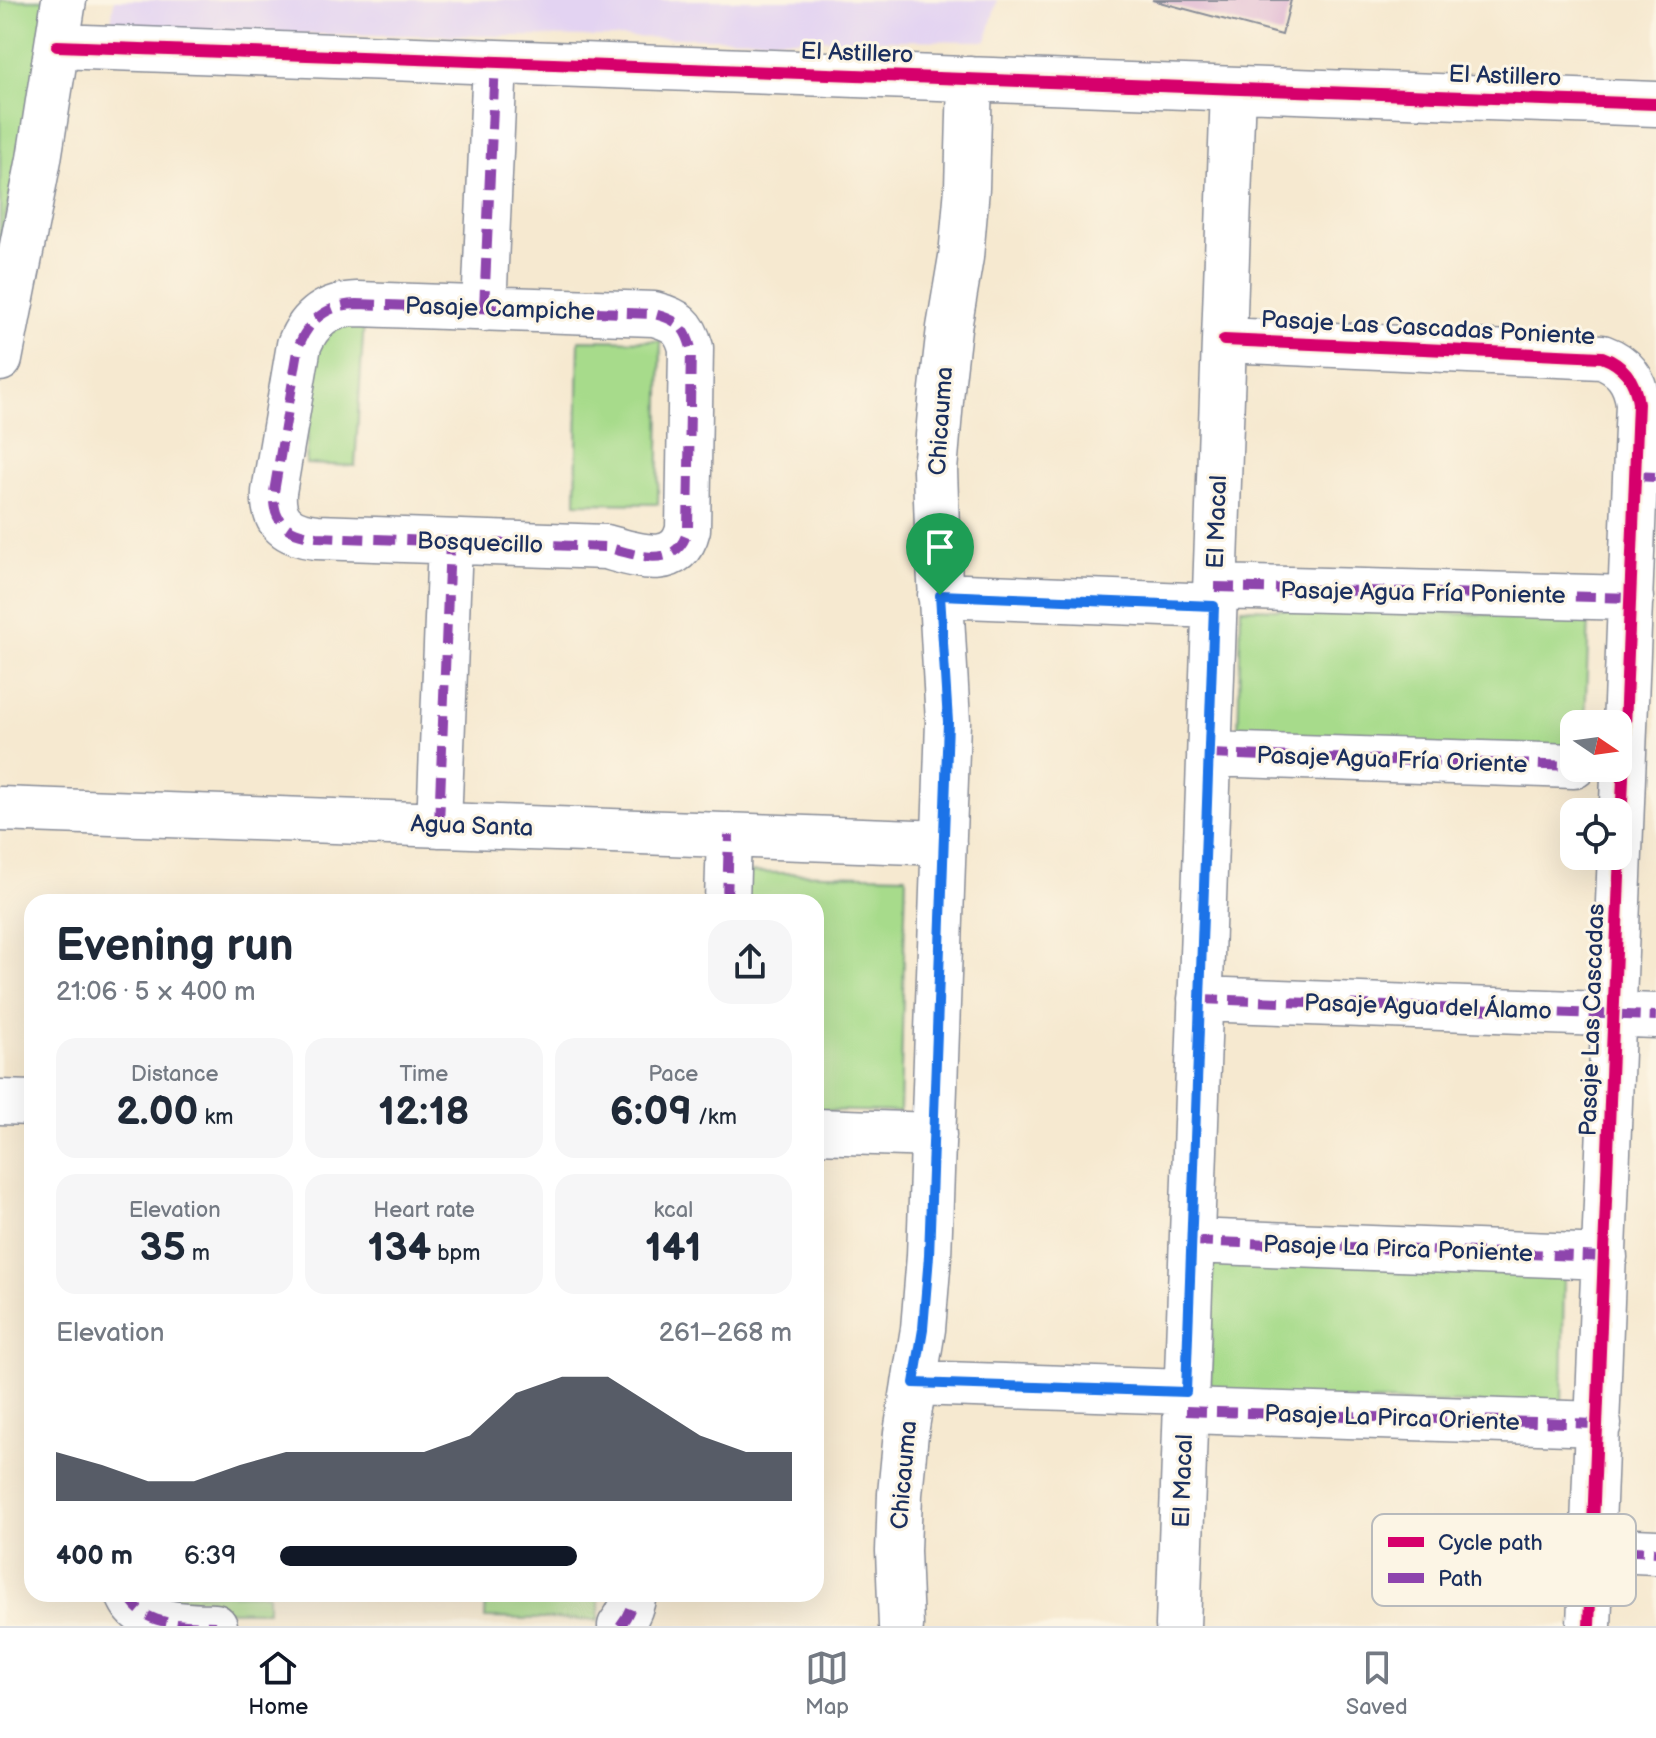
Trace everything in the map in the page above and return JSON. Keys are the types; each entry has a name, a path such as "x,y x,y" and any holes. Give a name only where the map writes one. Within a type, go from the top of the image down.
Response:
{"street":[{"path":"0,359 36,173 64,0"},
{"name":"El Astillero","path":"57,46 1656,104"},
{"path":"484,309 495,62"},
{"name":"Chicauma","path":"901,1626 898,1551 900,1494 906,1433 923,1329 929,1256 948,722 937,528 937,443 945,358 965,215 970,79"},
{"name":"El Macal","path":"1178,1626 1233,89"},
{"name":"Pasaje Campiche","path":"299,531 276,515 274,492 299,345 311,322 321,314 344,305 654,314 680,325 691,348 688,529 683,544 677,550"},
{"name":"Pasaje Las Cascadas Poniente","path":"1224,340 1588,355 1615,362 1625,371"},
{"name":"Pasaje Las Cascadas","path":"1624,710 1631,598 1646,477 1637,391 1625,371"},
{"name":"Bosquecillo","path":"299,531 450,542 606,547 656,557 667,556 677,550"},
{"path":"439,825 450,542"},
{"name":"Pasaje Agua Fría Poniente","path":"940,595 1631,598"},
{"name":"Pasaje Agua Fría Oriente","path":"1209,754 1560,766"},
{"name":"Pasaje Las Cascadas","path":"1595,1514 1605,1257 1635,1015 1622,782"},
{"name":"Agua Santa","path":"0,809 944,843"},
{"path":"727,894 729,835"},
{"name":"Pasaje Agua del Álamo","path":"1200,999 1635,1015"},
{"path":"0,1102 24,1103"},
{"path":"824,1131 934,1135"},
{"name":"Pasaje La Pirca Poniente","path":"1192,1241 1605,1257"},
{"name":"Pasaje La Pirca Oriente","path":"914,1383 1186,1402 1599,1424"},
{"path":"1636,1551 1656,1552"},
{"path":"132,1602 144,1617 154,1622 215,1626"},
{"path":"620,1626 632,1602"},
{"name":"Pasaje Las Cascadas","path":"1589,1626 1590,1606"}],"shaded area":[{"path":"114,0 997,0 986,41 110,32"}],"green space":[{"path":"0,0 48,0 45,34 0,243"},
{"path":"364,320 355,466 306,464 314,346 335,323"},
{"path":"579,340 661,341 658,504 576,503"},
{"path":"1241,608 1589,617 1586,710 1560,710 1560,753 1238,744"},
{"path":"743,872 906,876 900,1112 824,1110 824,894 742,894"},
{"path":"1213,1258 1564,1273 1562,1405 1210,1398"},
{"path":"146,1602 268,1602 268,1611 146,1610"},
{"path":"486,1602 599,1602 599,1620 485,1618"}],"building":[{"path":"1152,0 1291,0 1282,35"}],"marked path":[{"path":"484,309 495,62"},
{"path":"357,304 654,314 674,322 683,329 691,348 688,529 683,542 675,551 654,557 606,547 317,537 290,530 276,512 274,492 299,345 309,327 321,315 337,307 357,304"},
{"path":"1635,476 1656,477"},
{"path":"439,825 450,542"},
{"path":"1215,587 1631,598"},
{"path":"1209,754 1560,766"},
{"path":"727,894 729,835"},
{"path":"1200,999 1656,1016"},
{"path":"1192,1241 1605,1257"},
{"path":"1186,1411 1599,1424"},
{"path":"1636,1551 1656,1552"},
{"path":"132,1602 142,1612 164,1622 215,1626"},
{"path":"620,1626 632,1602"}],"cycle path":[{"path":"57,46 1656,104"},
{"path":"1224,340 1602,357 1622,369 1631,380 1636,395 1593,1514"},
{"path":"1589,1626 1590,1606"}],"route":[{"path":"940,595 1214,606 1186,1392 914,1383 923,1329 929,1256 948,722 940,595"}]}
